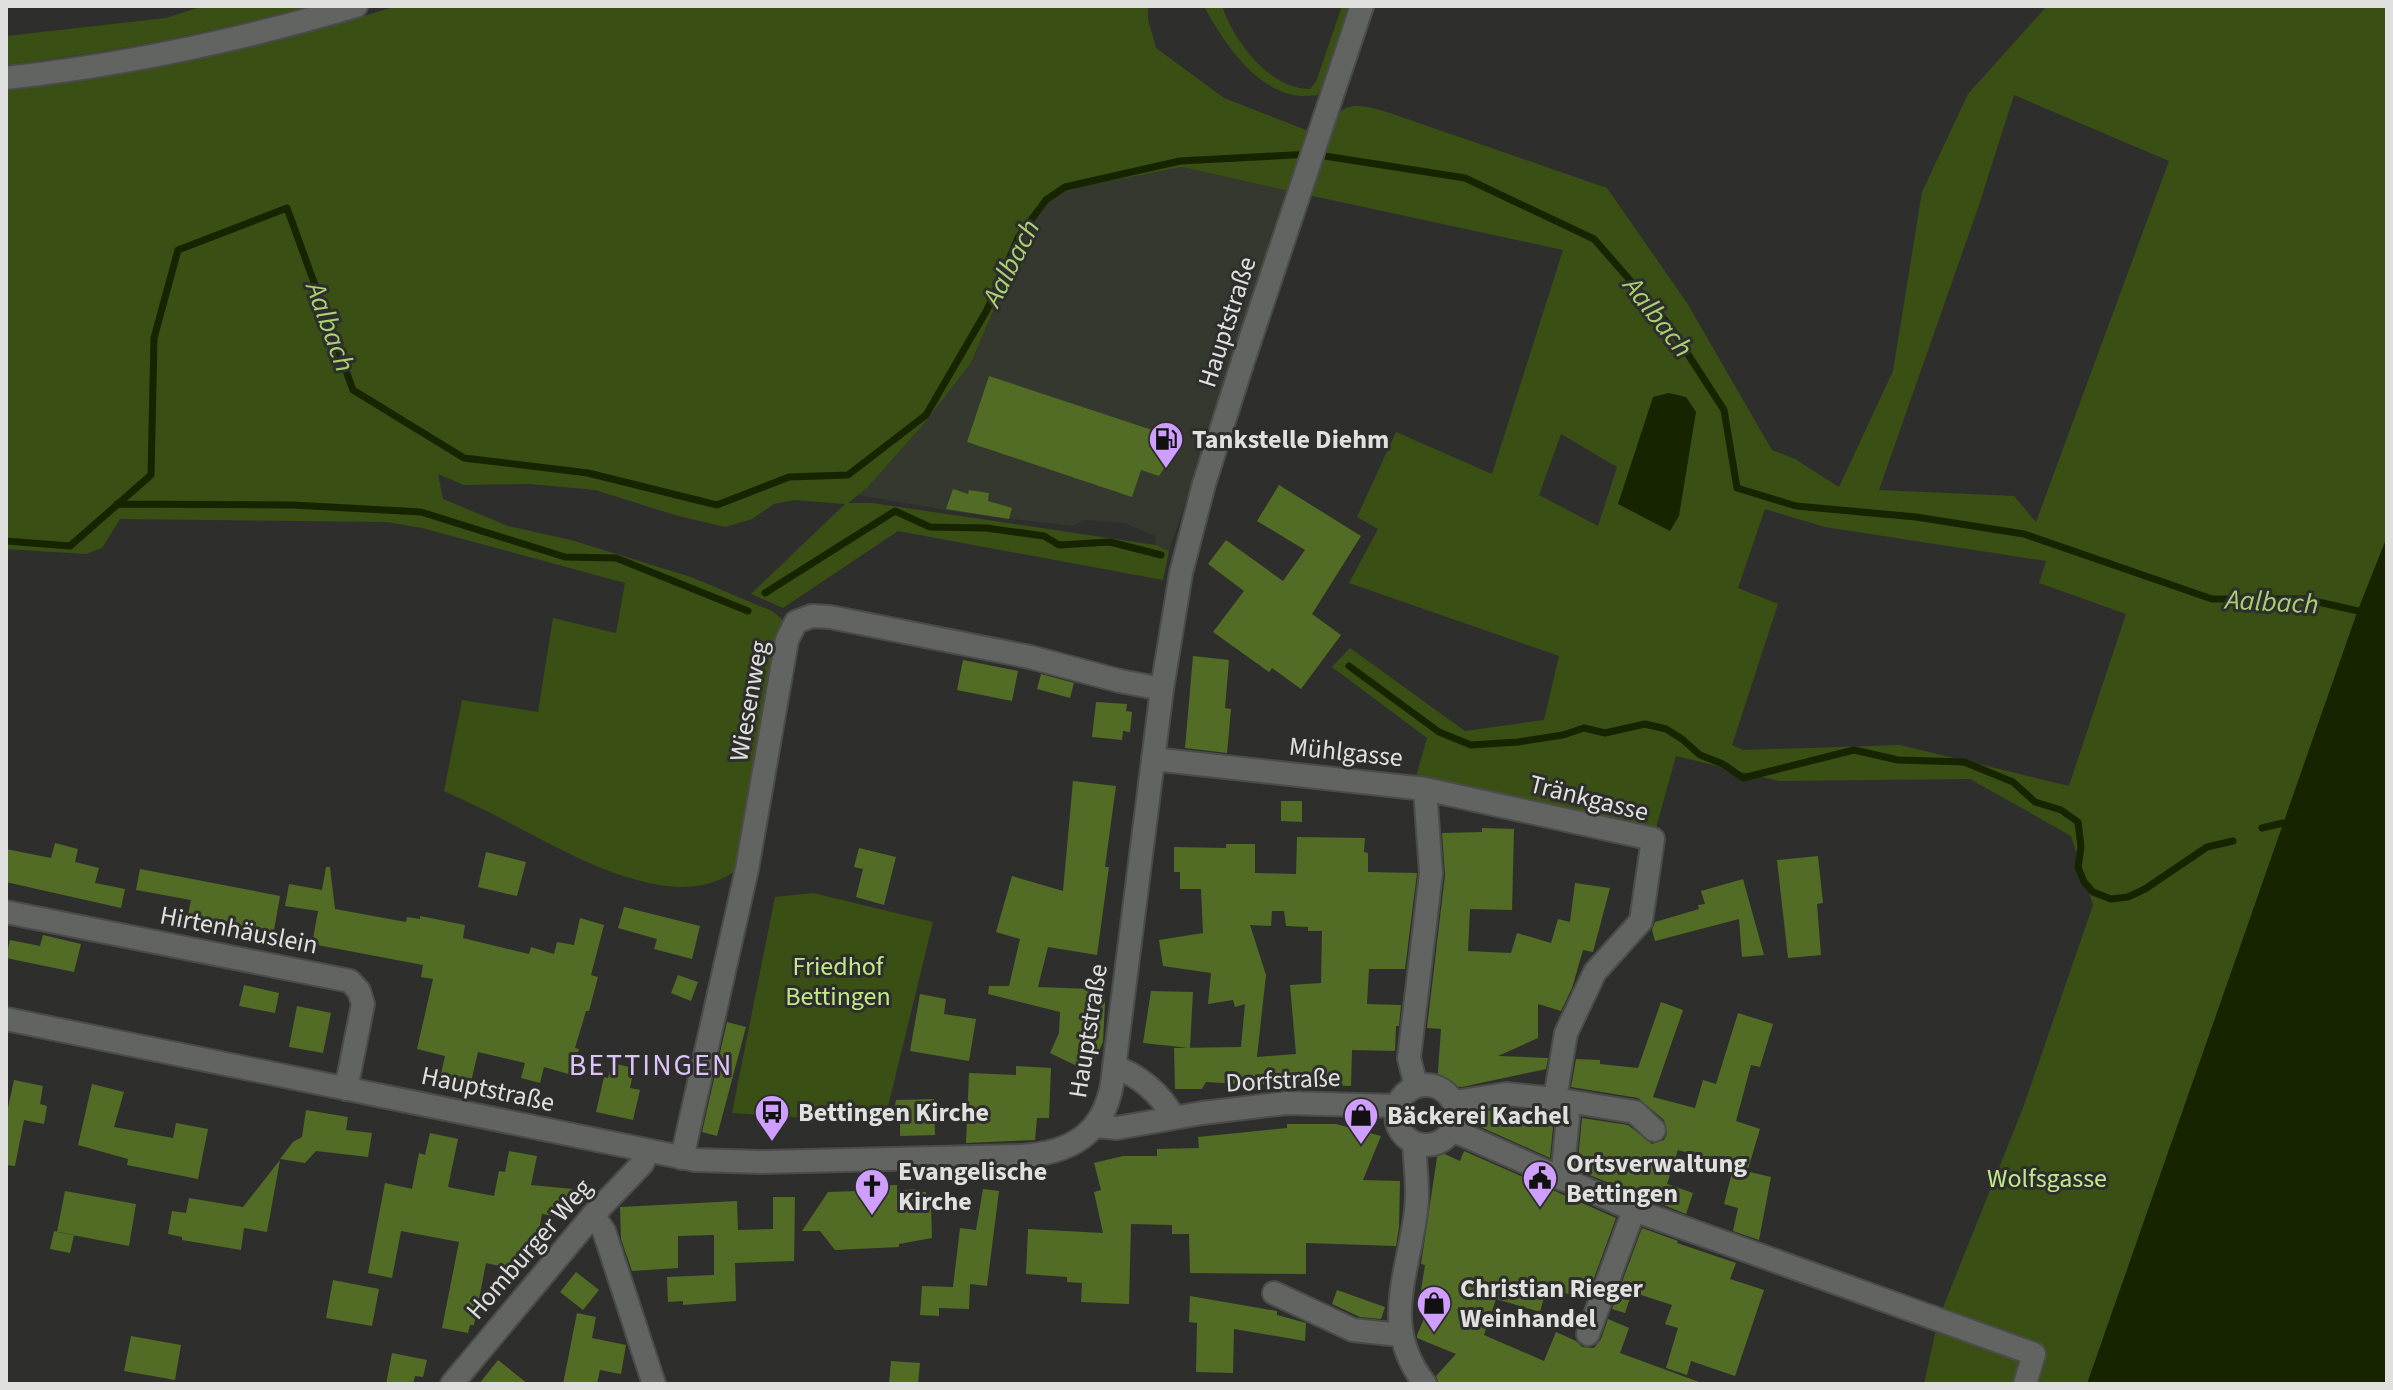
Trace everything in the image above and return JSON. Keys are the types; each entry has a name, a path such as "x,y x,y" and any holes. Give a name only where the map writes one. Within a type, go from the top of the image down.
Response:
{"street":[{"path":"6,78 185,50 356,6"},
{"name":"Hauptstraße","path":"6,1019 682,1158 762,1162 1030,1156 1066,1148 1095,1126 1108,1103 1162,689 1181,573 1204,484 1362,6"},
{"name":"Wiesenweg","path":"682,1158 747,869 787,640 796,622 812,616 830,617 1030,657 1162,689"},
{"name":"Mühlgasse","path":"1153,759 1425,789 1431,873 1409,1058 1416,1086"},
{"name":"Tränkgasse","path":"1425,789 1653,839 1641,921 1595,972 1566,1033 1555,1099 1568,1118 1562,1179"},
{"name":"Hirtenhäuslein","path":"6,912 350,981 359,991 363,1004 346,1089"},
{"path":"1114,1067 1138,1078 1165,1104 1173,1117"},
{"path":"1431,1085 1444,1090 1454,1102 1456,1116 1452,1130 1442,1140 1428,1145 1414,1143 1402,1134 1396,1121 1397,1106 1404,1094 1416,1086 1431,1085"},
{"path":"1454,1102 1506,1094 1555,1099 1635,1112 1654,1130"},
{"name":"Dorfstraße","path":"1095,1126 1117,1128 1173,1117 1287,1103 1397,1106"},
{"path":"1452,1130 1634,1210 2034,1354 2025,1384"},
{"path":"1414,1143 1417,1208 1401,1295 1400,1335 1411,1365 1425,1384"},
{"name":"Homburger Weg","path":"452,1384 593,1215 642,1164 648,1151"},
{"path":"1588,1334 1634,1210"},
{"path":"593,1215 604,1231 654,1384"},
{"path":"1274,1293 1353,1330 1400,1335"}],"shaded area":[{"path":"1182,167 1289,191 1169,551 1156,545 1155,536 1124,523 1085,520 1073,526 963,513 858,495 922,426 971,363 1028,231 1043,206 1069,189"},
{"path":"1669,393 1686,397 1696,412 1679,516 1670,531 1618,504 1653,397"},
{"path":"2387,537 2387,1384 2087,1384 2358,610"}],"green space":[{"path":"203,6 308,6 158,42 6,65 6,36 166,18"},
{"path":"397,6 1148,6 1148,19 1156,48 1224,98 1311,132 1289,191 1182,167 1069,189 1044,206 1027,231 971,363 922,426 867,488 848,503 872,503 1156,545 1169,551 1163,580 898,531 783,608 751,594 845,504 794,500 774,504 752,519 725,527 595,490 530,484 464,485 438,474 443,499 508,526 571,540 691,577 772,611 783,620 785,627 741,866 716,881 686,887 622,876 559,849 444,791 462,700 538,712 553,618 616,633 625,583 422,528 387,522 120,519 102,548 86,554 6,549 6,91 204,57 301,34"},
{"path":"1204,6 1222,6 1244,48 1267,72 1295,87 1310,89 1316,82 1342,6 1351,6 1323,87 1317,95 1298,96 1280,91 1249,69 1223,38"},
{"name":"Wolfsgasse","path":"2047,6 2387,6 2387,537 2358,610 2087,1384 1924,1384 1938,1320 2023,1108 2093,905 2071,836 1970,779 1779,781 1676,756 1653,839 1413,787 1427,738 1332,667 1350,648 1465,731 1544,720 1559,656 1349,583 1378,529 1357,517 1396,432 1492,474 1563,250 1308,195 1327,133 1339,113 1355,106 1384,111 1607,188 1687,303 1772,450 1795,459 1839,487 1893,371 1922,192 1968,94","holes":["2014,95 2169,161 2036,522 2014,496 1879,490 1978,208","1561,434 1617,467 1598,526 1539,495","1765,509 1825,527 2046,561 2039,583 2126,614 2069,786 1900,745 1743,750 1732,745 1778,604 1738,588"]},
{"name":"Friedhof Bettingen","path":"813,893 933,922 884,1123 732,1113 775,897"}],"building":[{"path":"989,376 1155,431 1149,447 1173,455 1159,476 1141,470 1132,497 967,442"},
{"path":"1279,485 1361,536 1312,614 1341,635 1301,689 1272,668 1269,672 1213,632 1244,591 1208,564 1226,540 1283,581 1305,550 1257,521"},
{"path":"953,489 968,494 969,490 989,493 988,501 1012,508 1009,519 946,509"},
{"path":"1193,656 1229,660 1225,708 1231,709 1227,753 1185,748"},
{"path":"963,660 1018,671 1012,701 957,690"},
{"path":"1041,674 1074,683 1070,698 1037,689"},
{"path":"1096,702 1127,704 1126,711 1132,712 1130,732 1123,731 1122,740 1092,737"},
{"path":"1073,781 1116,786 1097,955 1048,947 1038,987 1092,989 1092,1001 1105,1002 1103,1042 1089,1072 1050,1053 1059,1033 1060,1012 988,994 989,986 1009,986 1020,939 996,932 1012,876 1063,891"},
{"path":"1281,801 1302,801 1302,822 1281,821"},
{"path":"1482,828 1514,829 1512,910 1470,909 1468,951 1511,953 1517,933 1551,943 1558,919 1570,922 1575,883 1610,888 1593,952 1583,950 1572,988 1561,1011 1538,1004 1538,1038 1498,1056 1548,1058 1546,1069 1462,1087 1437,1085 1441,1029 1427,1028 1445,875 1442,833 1482,832"},
{"path":"1297,837 1365,838 1368,872 1417,873 1405,969 1369,969 1367,1004 1401,1005 1395,1051 1352,1050 1351,1086 1326,1085 1326,1080 1255,1085 1206,1082 1202,1089 1175,1089 1174,1048 1241,1047 1245,1004 1235,1007 1233,1000 1208,1004 1211,973 1163,966 1159,940 1203,933 1201,889 1180,889 1180,872 1174,872 1174,847 1226,848 1226,844 1255,844 1255,873 1296,874","holes":["1272,911 1284,911 1286,926 1322,931 1321,983 1290,985 1296,1054 1257,1057 1266,975 1250,925 1271,926"]},
{"path":"55,843 78,849 75,862 99,868 95,883 125,889 121,908 6,882 6,849 51,858"},
{"path":"859,848 896,857 884,905 856,897 863,869 854,867"},
{"path":"486,852 526,862 517,896 478,887"},
{"path":"1818,856 1823,903 1817,904 1821,955 1788,958 1777,860"},
{"path":"326,867 330,867 335,909 406,922 407,917 420,919 420,916 465,925 463,938 529,954 531,947 554,954 557,942 574,945 580,918 604,925 591,975 598,977 575,1048 579,1049 572,1075 544,1067 540,1083 521,1078 525,1063 478,1052 470,1086 440,1078 445,1056 417,1049 433,979 421,977 423,965 312,944 318,911 285,906 289,884 322,890"},
{"path":"140,869 280,896 273,936 187,920 191,900 136,890"},
{"path":"1743,879 1764,955 1742,957 1739,919 1655,941 1652,930 1655,922 1699,909 1698,905 1705,904 1701,891"},
{"path":"624,907 700,926 692,959 654,949 657,939 618,928"},
{"path":"43,935 81,944 74,972 6,958 10,940 40,946"},
{"path":"678,975 698,982 691,1001 671,993"},
{"path":"244,985 279,993 275,1013 239,1006"},
{"path":"1151,991 1193,992 1190,1048 1143,1043"},
{"path":"920,994 946,999 944,1014 976,1019 969,1061 910,1051"},
{"path":"1661,1002 1683,1010 1653,1097 1695,1108 1703,1080 1716,1084 1738,1013 1773,1024 1760,1067 1751,1065 1736,1121 1760,1129 1748,1169 1678,1150 1667,1184 1693,1193 1686,1214 1577,1170 1582,1118 1628,1125 1652,1144 1664,1140 1667,1134 1664,1120 1638,1098 1571,1087 1576,1059 1600,1060 1600,1064 1638,1068"},
{"path":"297,1006 331,1013 323,1053 289,1047"},
{"path":"727,1022 746,1027 717,1136 702,1132"},
{"path":"612,1063 634,1068 630,1088 640,1090 633,1120 596,1112 604,1077 608,1078"},
{"path":"1016,1066 1051,1068 1049,1118 1037,1118 1035,1140 966,1143 969,1073 1016,1075"},
{"path":"14,1080 43,1086 40,1104 47,1106 44,1124 24,1120 15,1166 6,1165 6,1107"},
{"path":"92,1084 124,1092 114,1127 173,1138 176,1123 208,1129 198,1179 127,1165 128,1159 78,1145"},
{"path":"934,1099 935,1135 900,1136 900,1121 892,1121 896,1100"},
{"path":"1506,1108 1553,1127 1550,1158 1474,1124 1479,1112"},
{"path":"306,1110 348,1117 346,1130 372,1133 368,1157 316,1151 305,1163 280,1159 293,1142 302,1137"},
{"path":"1287,1124 1336,1124 1381,1136 1363,1180 1400,1181 1396,1246 1306,1243 1306,1274 1190,1273 1189,1234 1172,1234 1172,1225 1131,1224 1129,1304 1081,1302 1082,1283 1067,1282 1067,1277 1026,1274 1028,1229 1103,1233 1094,1192 1101,1190 1094,1163 1123,1156 1157,1156 1157,1149 1199,1148 1198,1137 1287,1128"},
{"path":"430,1133 458,1139 448,1187 494,1196 499,1171 505,1172 509,1151 537,1156 531,1185 573,1189 571,1211 562,1210 561,1217 542,1214 534,1255 517,1254 514,1269 486,1263 474,1325 470,1325 468,1333 442,1328 459,1242 401,1231 392,1278 368,1273 385,1183 412,1189 419,1153 425,1155"},
{"path":"1438,1151 1460,1161 1464,1151 1616,1218 1586,1300 1547,1287 1540,1312 1496,1299 1484,1335 1544,1361 1556,1332 1582,1347 1594,1348 1608,1319 1629,1328 1620,1353 1699,1384 1439,1384 1436,1376 1456,1354 1417,1338 1429,1307 1419,1303 1425,1265 1421,1264"},
{"path":"280,1160 267,1232 244,1228 241,1250 182,1240 182,1237 168,1234 172,1211 186,1213 189,1198 243,1207"},
{"path":"1733,1168 1771,1177 1759,1240 1733,1231 1738,1208 1724,1204"},
{"name":"Evangelische Kirche","path":"897,1185 897,1191 916,1189 916,1192 926,1192 926,1205 931,1207 932,1238 899,1244 899,1247 835,1250 820,1231 802,1231 828,1192"},
{"path":"983,1189 999,1191 987,1286 970,1284 969,1309 939,1308 939,1316 920,1315 922,1286 953,1287 960,1228 976,1230"},
{"path":"65,1191 136,1204 129,1246 57,1232"},
{"path":"773,1197 795,1197 794,1261 735,1263 736,1301 683,1305 683,1301 668,1302 667,1277 714,1275 714,1235 678,1236 678,1268 632,1271 621,1239 620,1207 737,1201 738,1230 773,1229"},
{"path":"1642,1228 1736,1263 1730,1279 1764,1290 1735,1376 1691,1361 1687,1375 1666,1368 1678,1328 1665,1324 1672,1305 1632,1292 1625,1313 1612,1309"},
{"path":"54,1231 74,1235 70,1253 50,1249"},
{"path":"576,1272 599,1290 583,1310 560,1292"},
{"path":"333,1280 379,1289 372,1326 326,1318"},
{"path":"1337,1290 1385,1307 1381,1319 1360,1317 1332,1304"},
{"path":"1190,1296 1277,1311 1277,1315 1306,1323 1305,1341 1234,1329 1233,1373 1196,1372 1197,1323 1189,1322"},
{"path":"577,1313 596,1317 592,1338 626,1345 621,1374 600,1370 597,1384 563,1384"},
{"path":"131,1336 181,1345 175,1380 124,1371"},
{"path":"392,1353 427,1360 423,1377 415,1376 413,1384 386,1384"},
{"path":"498,1360 528,1384 479,1384"},
{"path":"891,1361 920,1363 918,1384 889,1384"}],"waterway":[{"name":"Aalbach","path":"6,541 70,546 151,475 154,338 178,250 287,208 353,390 464,458 588,473 717,505 789,477 848,475 926,415 987,310 1019,236 1046,200 1065,187 1180,161 1312,154 1465,178 1594,239 1669,325 1724,410 1737,488 1796,506 1916,517 2024,534 2212,599 2305,599 2367,613"},
{"path":"117,504 293,505 421,512 565,557 616,558 748,611"},
{"path":"765,593 895,511 930,527 986,528 1044,536 1059,545 1110,542 1161,555"},
{"path":"1349,666 1439,732 1471,745 1518,742 1563,735 1584,728 1605,733 1645,724 1666,729 1700,755 1723,764 1743,778 1854,750 1898,760 1964,762 2013,782 2035,802 2061,810 2078,822 2081,847 2078,867 2084,882 2093,892 2111,899 2128,897 2145,889 2207,847 2233,841"},
{"path":"2262,828 2283,823"}],"place":[{"name":"Tankstelle Diehm","path":"1166,470"},
{"name":"Bettingen Kirche","path":"772,1143"},
{"name":"Bäckerei Kachel","path":"1361,1146"},
{"name":"Ortsverwaltung Bettingen","path":"1540,1209"},
{"name":"Evangelische Kirche","path":"872,1217"},
{"name":"Christian Rieger Weinhandel","path":"1434,1334"}],"district":[{"name":"BETTINGEN","path":"651,1065"}]}
